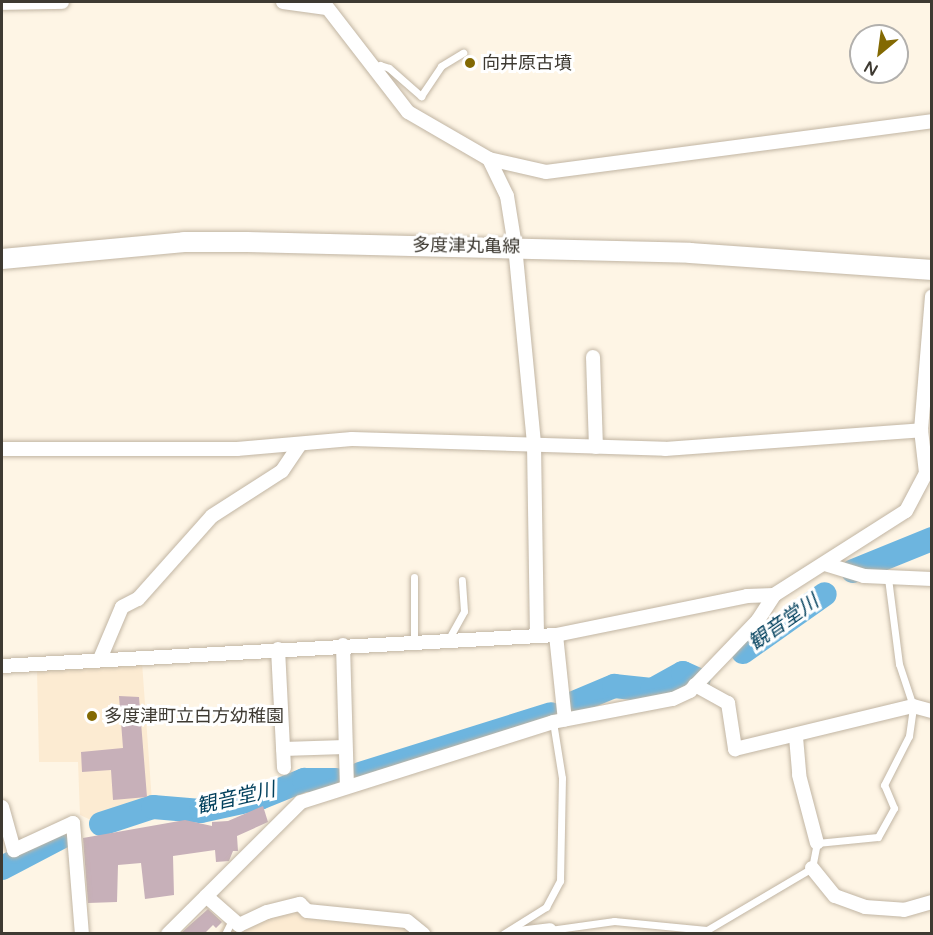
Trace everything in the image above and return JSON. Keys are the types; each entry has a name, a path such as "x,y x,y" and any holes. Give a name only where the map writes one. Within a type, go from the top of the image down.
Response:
{"main road":[{"name":"多度津丸亀線","path":"2,259 184,242 515,246 690,253 932,270"}],"street":[{"path":"2,3 62,2"},
{"path":"283,2 325,5 408,112 489,159 546,171 932,121"},
{"path":"489,159 507,196 515,246 534,445 537,635"},
{"path":"168,933 302,802 559,721 673,699 695,685 758,620 774,595 906,512 926,473 921,430 932,296"},
{"path":"593,357 596,447"},
{"path":"2,449 237,449 352,439 665,449 921,430"},
{"path":"100,659 122,607 138,599 212,516 282,471 300,444"},
{"path":"825,564 864,576 932,579"},
{"path":"2,666 343,645 446,642 556,635 747,596 774,595"},
{"path":"556,635 559,721"},
{"path":"343,645 347,786"},
{"path":"278,649 284,768"},
{"path":"695,685 728,703 735,749 796,737 913,706 932,711"},
{"path":"796,737 799,775 817,843"},
{"path":"283,748 345,747"},
{"path":"2,807 2,818 14,850 73,823 82,933"},
{"path":"812,868 835,896 865,907 904,910 932,902"},
{"path":"206,896 228,928 267,912 300,904 307,911 407,921 423,933"},
{"path":"519,933 549,930"}],"lane":[{"path":"373,69 380,65 389,68 421,96 441,66 463,53"},
{"path":"414,577 414,643"},
{"path":"549,930 614,921 707,930 812,868 817,843 878,837 894,808 884,785 909,736 913,706 899,664 888,578"},
{"path":"446,642 464,612 462,580"},
{"path":"503,933 546,907 560,881 562,778 559,721"}],"shaded area":[{"name":"多度津町立白方幼稚園","path":"142,662 152,802 91,820 80,815 78,762 39,762 37,670"},
{"path":"295,911 324,920 408,927 416,934 218,934 225,923 242,930 268,916"}],"building":[{"path":"119,696 139,697 147,797 113,800 111,770 82,772 81,752 123,748"},
{"path":"263,806 268,822 237,836 238,851 233,851 229,861 216,862 215,850 173,856 174,895 145,899 141,863 118,865 117,902 88,903 83,838 185,820 212,826 212,822 228,821"},
{"path":"208,909 222,922 216,928 213,925 205,933 181,933"}],"waterway":[{"name":"観音堂川","path":"853,571 932,539"},
{"name":"観音堂川","path":"743,652 825,594"},
{"name":"観音堂川","path":"571,704 614,686 652,690 683,673 699,680"},
{"name":"観音堂川","path":"360,774 551,714"},
{"name":"観音堂川","path":"101,824 153,807 201,811 260,798 304,780 336,780"},
{"name":"観音堂川","path":"2,868 65,835"}],"place":[{"name":"向井原古墳","path":"470,63"},
{"name":"多度津町立白方幼稚園","path":"92,716"}]}
